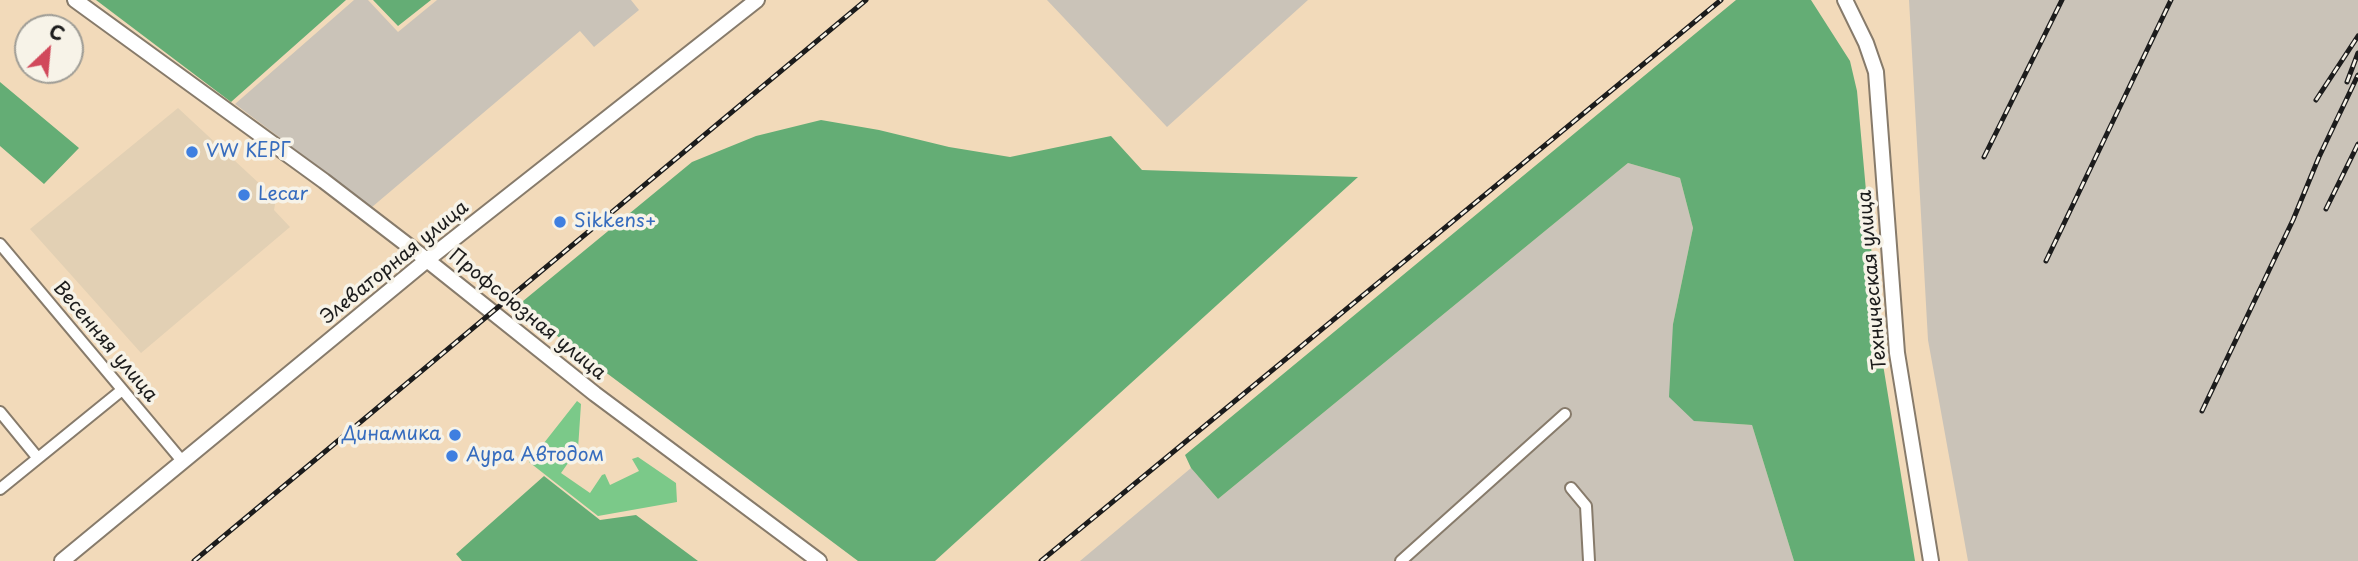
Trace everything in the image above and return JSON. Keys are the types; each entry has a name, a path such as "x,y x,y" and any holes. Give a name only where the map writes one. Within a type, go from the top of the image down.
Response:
{"main road":[{"name":"Профсоюзная улица","path":"75,0 428,260 595,394 819,561"},
{"name":"Элеваторная улица","path":"62,561 428,260 757,0"},
{"name":"Техническая улица","path":"1845,0 1866,43 1876,72 1897,353 1931,561"}],"street":[{"name":"Весенняя улица","path":"0,244 183,462"},
{"path":"0,489 122,390"},
{"path":"0,412 37,457"},
{"path":"1401,561 1565,414"},
{"path":"1571,488 1586,506 1589,561"}],"shaded area":[{"path":"354,0 368,0 398,32 437,0 631,0 639,10 594,47 580,31 372,207 235,104"},
{"path":"1047,0 1308,0 1167,127"},
{"path":"1909,0 2358,0 2358,561 1968,561 1928,340"},
{"path":"178,108 276,199 274,210 290,227 141,353 30,229"},
{"path":"1628,163 1680,178 1693,228 1673,324 1695,421 1752,425 1794,561 1080,561 1191,468 1218,499"}],"green space":[{"path":"96,0 346,0 231,102"},
{"path":"373,0 431,0 398,26"},
{"path":"1736,0 1811,0 1850,61 1857,91 1880,346 1915,561 1794,561 1752,425 1694,421 1669,397 1673,324 1693,228 1680,178 1628,163 1218,499 1191,468 1185,455"},
{"path":"0,82 79,148 44,184 0,146"},
{"path":"821,120 1010,157 1111,136 1142,170 1358,177 935,561 858,561 517,306 692,162 756,136"},
{"path":"577,401 581,404 578,449 561,473 590,493 602,475 605,474 610,485 639,471 632,459 638,457 676,483 677,502 598,516 529,462"},
{"path":"544,476 600,520 636,515 698,561 462,561 456,554"}],"railway":[{"path":"194,561 866,0"},
{"path":"1041,561 1721,0"},
{"path":"1984,157 2062,0"},
{"path":"2046,261 2171,0"},
{"path":"2316,100 2358,36"},
{"path":"2347,82 2358,53"},
{"path":"2202,411 2293,220 2358,75"},
{"path":"2326,209 2358,144"}],"place":[{"name":"VW КЕРГ","path":"192,152"},
{"name":"Lecar","path":"244,195"},
{"name":"Sikkens+","path":"560,222"},
{"name":"Динамика","path":"455,435"},
{"name":"Аура Автодом","path":"452,456"}]}
